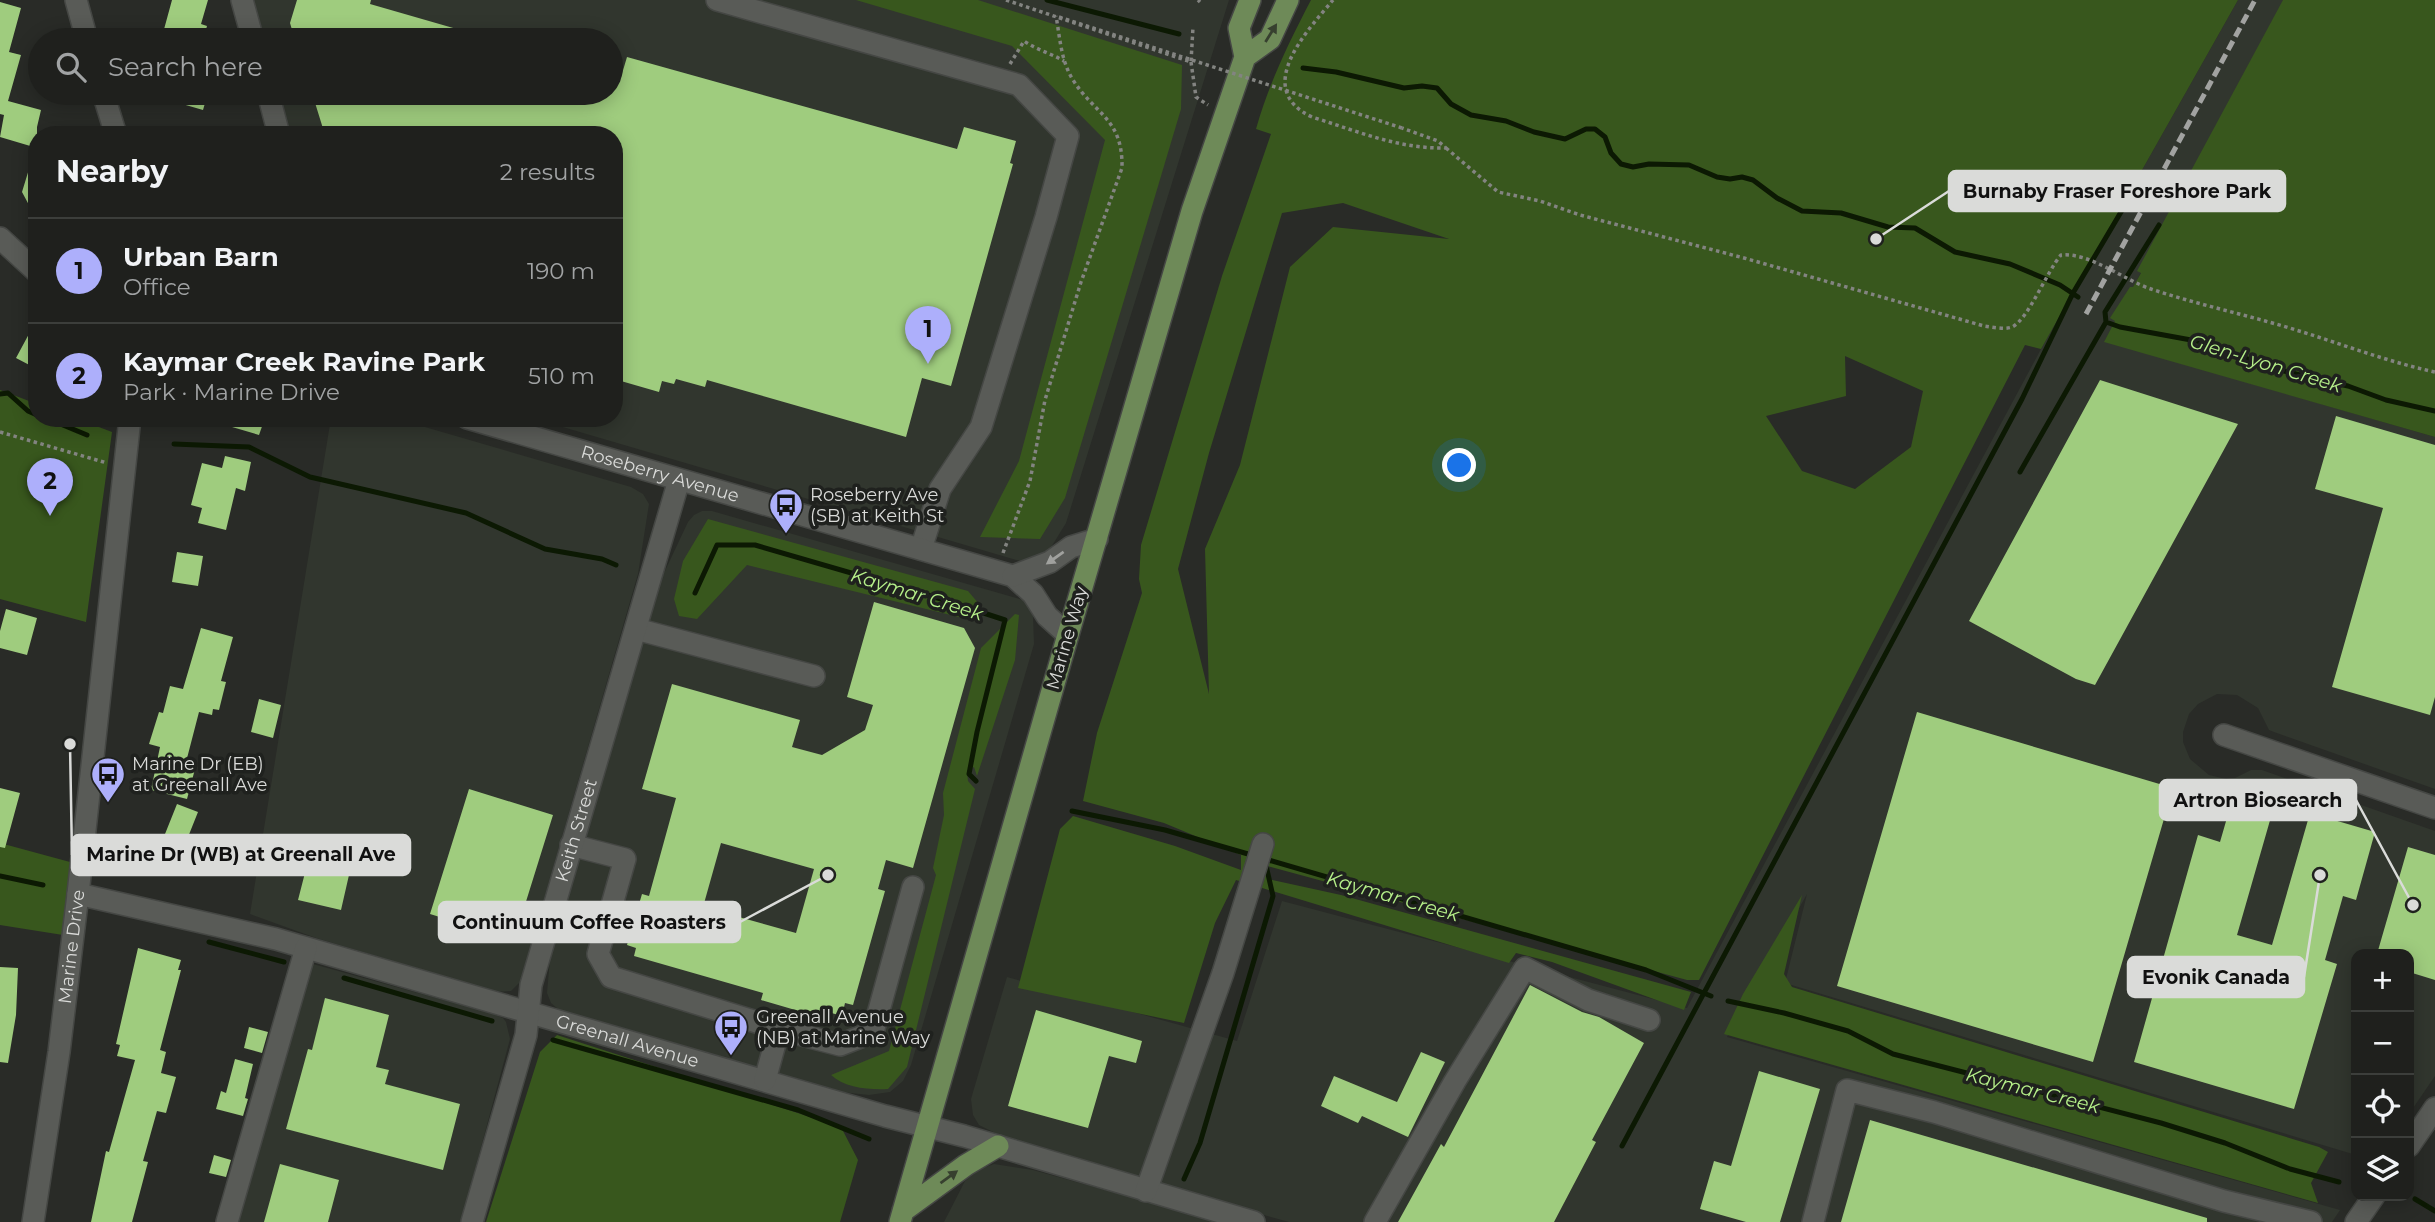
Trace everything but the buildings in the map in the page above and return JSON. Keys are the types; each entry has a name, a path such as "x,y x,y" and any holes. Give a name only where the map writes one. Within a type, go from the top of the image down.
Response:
{"main road":[{"name":"Marine Way","path":"902,1217 936,1129 1068,635 1192,211 1245,57 1239,28 1250,0"},
{"path":"1245,57 1270,39 1288,0"},
{"path":"902,1217 965,1165 998,1146"}],"street":[{"path":"76,0 84,28"},
{"path":"242,0 250,28"},
{"path":"717,0 1018,85 1068,136 1046,217 981,427 940,489 921,549"},
{"path":"107,105 113,126"},
{"path":"271,105 277,126"},
{"path":"0,238 28,264"},
{"name":"Marine Drive","path":"33,1222 59,1052 129,427"},
{"name":"Roseberry Avenue","path":"498,427 1004,574 1033,594 1047,615 1068,635"},
{"name":"Keith Street","path":"472,1222 526,1035 531,985 680,480"},
{"path":"1004,574 1050,562 1070,547 1097,539"},
{"path":"636,629 814,676"},
{"path":"2224,735 2435,808"},
{"path":"1146,1191 1199,1033 1223,973 1263,844"},
{"path":"571,845 625,859 598,954 611,977 840,1045 873,1032 913,887"},
{"name":"Greenall Avenue","path":"78,894 306,948 1254,1222"},
{"path":"226,1222 306,948"},
{"path":"1375,1222 1455,1081 1525,968 1588,1000 1649,1020"},
{"path":"765,1080 779,1029"},
{"path":"1813,1222 1847,1090 1934,1112 2224,1201 2311,1222"},
{"path":"2414,1139 2435,1108"},
{"path":"2356,1222 2371,1201"}],"path":[{"path":"1006,0 1438,141 1498,192 1540,201 1580,215 1744,258 1984,327 2009,328 2017,324 2026,314 2054,263 2062,255 2070,254 2084,258 2132,282 2208,307 2252,317 2435,372"},
{"path":"1333,0 1287,63 1286,81 1294,104 1301,112 1312,117 1391,142 1419,149 1446,148"},
{"path":"1004,574 1030,481 1045,400 1081,282 1122,168 1122,153 1110,121 1074,81 1064,61 1058,17"},
{"path":"1058,17 1191,62"},
{"path":"1193,27 1191,62 1196,97 1224,117"},
{"path":"1000,80 1024,41 1037,50 1049,52 1064,61"},
{"path":"0,432 125,468"}],"shaded area":[{"path":"242,0 1229,0 1066,523 1050,549 1020,561 563,427 623,427 623,126 277,126 271,105 623,105 623,28 250,28"},
{"path":"2238,0 2284,0 2105,341 2435,437 2435,789 2269,730 2258,708 2237,695 2217,694 2198,704 2189,714 2183,742 2190,759 2209,775 2226,779 2235,778 2251,770 2262,770 2435,831 2435,1076 2414,1107 2414,949 2351,949 2351,1153 1785,983 1807,894 1727,1037 2340,1210 2332,1222 1289,1222 1114,1174 1001,1136 979,1125 973,1115 971,1099 1007,977 1237,1041 1282,901 1687,1008 2041,349"},
{"path":"330,427 425,427 631,487 643,494 649,504 638,574 520,982 511,991 496,992 316,938 250,914"},
{"path":"702,511 712,511 1023,600 1033,616 1034,644 911,1065 903,1081 890,1092 869,1095 841,1092 559,1010 551,1003 547,993 550,959 655,592 688,522"},
{"path":"302,961 491,1013 506,1022 510,1039 461,1222 227,1222"},
{"path":"994,1164 1033,1170 1221,1222 944,1222 965,1181 980,1169"}],"green space":[{"path":"856,0 978,0 1182,65 1181,109 1065,498 1040,539 980,537 1019,461 1105,140 1012,46"},
{"path":"1311,0 2238,0 2041,349 2025,345 1699,980 1687,980 1267,866 1268,879 1341,895 1691,992 1684,1010 1552,962 1516,953 1509,963 1236,880 1215,923 1184,1023 1018,988 1060,829 1073,816 1175,846 1241,870 1241,855 1164,823 1083,801 1097,733 1142,593 1139,579 1141,545 1222,276 1271,134 1256,129 1273,79","holes":["1343,203 1449,239 1333,227 1290,267 1240,465 1205,549 1209,694 1178,569 1209,453 1282,213","1845,356 1923,391 1911,447 1855,489 1802,471 1766,416 1846,396"]},
{"path":"2283,0 2435,0 2435,437 2104,342 2115,321 2110,318 2141,273 2137,271"},
{"path":"0,390 28,401 28,427 99,427 112,432 86,622 0,599"},
{"path":"708,519 968,591 979,604 967,619 747,565 697,619 679,616 674,599 683,561"},
{"path":"1015,614 1019,615 1015,660 977,776 974,767 967,771 968,781 975,789 907,1067 888,1089 850,1085 831,1075 889,1051 936,875 933,868 944,815 943,793 981,648"},
{"path":"0,843 70,862 63,935 0,925"},
{"path":"1802,895 1784,974 1792,987 2319,1147 2328,1152 2311,1183 2318,1203 1724,1034 1743,994"},
{"path":"557,1035 841,1127 858,1160 840,1222 486,1222 540,1052"}],"waterway":[{"name":"Glen-Lyon Creek","path":"1047,0 1179,34"},
{"name":"Glen-Lyon Creek","path":"1303,68 1336,72 1404,88 1437,88 1451,104 1471,115 1506,121 1534,132 1565,139 1586,129 1595,129 1605,137 1611,153 1621,164 1633,167 1649,164 1689,165 1717,177 1753,180 1777,198 1802,211 1841,213 1888,227 1915,228 1955,252 2010,264 2060,285 2078,297"},
{"path":"1622,1146 2022,399 2073,293 2137,185"},
{"name":"Glen-Lyon Creek","path":"2159,225 2105,312 2106,322 2202,342 2275,369 2435,411"},
{"path":"2020,472 2106,322"},
{"name":"Kaymar Creek","path":"0,394 8,393 28,411"},
{"name":"Kaymar Creek","path":"68,427 87,435"},
{"name":"Kaymar Creek","path":"174,444 249,447 310,477 466,513 545,549 602,559 616,565"},
{"name":"Kaymar Creek","path":"695,593 717,545 755,545 1005,620 969,774 976,781"},
{"name":"Kaymar Creek","path":"1072,811 1165,830 1255,856"},
{"name":"Kaymar Creek","path":"1265,859 1646,970 1711,996"},
{"path":"1184,1179 1200,1143 1273,896 1265,861"},
{"path":"0,876 43,885"},
{"path":"209,942 284,962"},
{"path":"344,978 492,1021"},
{"name":"Kaymar Creek","path":"1728,1001 1848,1031 1893,1054 2161,1123 2225,1143 2290,1169 2339,1182"},
{"path":"553,1040 798,1110 869,1139"},
{"name":"Kaymar Creek","path":"2415,1199 2435,1211"}],"railway":[{"path":"2086,314 2255,0"}],"place":[{"name":"Burnaby Fraser Foreshore Park","path":"1876,239"},
{"name":"Urban Barn","path":"928,364"},
{"name":"Kaymar Creek Ravine Park","path":"50,516"},
{"name":"Roseberry Ave (SB) at Keith St","path":"786,535"},
{"name":"Marine Dr (WB) at Greenall Ave","path":"70,744"},
{"name":"Marine Dr (EB) at Greenall Ave","path":"108,804"},
{"name":"Continuum Coffee Roasters","path":"828,875"},
{"name":"Evonik Canada","path":"2320,875"},
{"name":"Artron Biosearch","path":"2413,905"},
{"name":"Greenall Avenue (NB) at Marine Way","path":"731,1057"}]}
